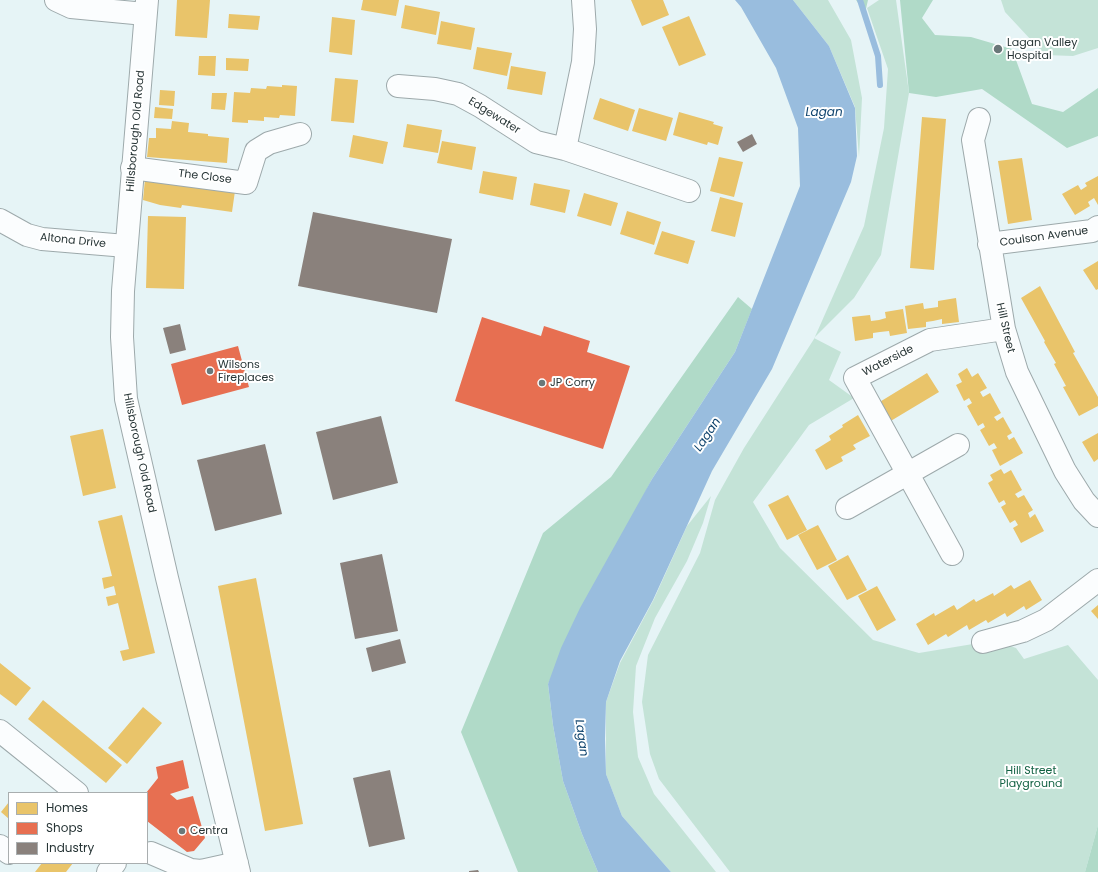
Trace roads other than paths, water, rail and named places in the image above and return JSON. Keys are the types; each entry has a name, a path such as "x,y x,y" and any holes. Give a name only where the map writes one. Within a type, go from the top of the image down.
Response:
{"street":[{"path":"56,0 71,7 78,8 146,7"},
{"path":"564,149 583,62 585,29 583,0"},
{"name":"Hillsborough Old Road","path":"146,7 123,291 122,337 126,399 167,578 238,867"},
{"name":"Edgewater","path":"398,86 458,94 480,106 536,142 564,149 690,191"},
{"name":"Hill Street","path":"979,119 973,140 1004,330 1017,372 1065,471 1084,501 1098,516"},
{"name":"The Close","path":"132,168 246,182 256,151 269,143 300,134"},
{"name":"Altona Drive","path":"0,220 27,235 42,239 126,246"},
{"name":"Coulson Avenue","path":"989,244 1092,231 1098,228"},
{"name":"Waterside","path":"952,554 856,378 930,340 1004,330"},
{"path":"847,508 958,445"},
{"path":"983,642 1022,631 1046,620 1098,580"},
{"path":"0,730 76,792"},
{"path":"0,846 8,852"},
{"path":"149,852 191,870 201,871 238,867"},
{"path":"149,852 168,872"},
{"path":"108,872 115,864"}],"water":[{"name":"Lagan","path":"735,0 793,0 829,46 855,108 857,156 851,182 772,369 712,471 653,600 620,661 606,702 606,774 622,816 671,872 598,872 582,834 563,781 553,725 548,684 561,648 580,608 652,479 735,352 800,186 798,128 776,68 741,7"}],"waterway":[{"path":"860,0 878,56 880,85"}],"place":[{"name":"Lagan Valley Hospital","path":"998,49"},
{"name":"Wilsons Fireplaces","path":"210,371"},
{"name":"JP Corry","path":"542,383"},
{"name":"Centra","path":"182,831"}],"park label":[{"name":"Hill Street Playground","path":"1031,777"}]}
